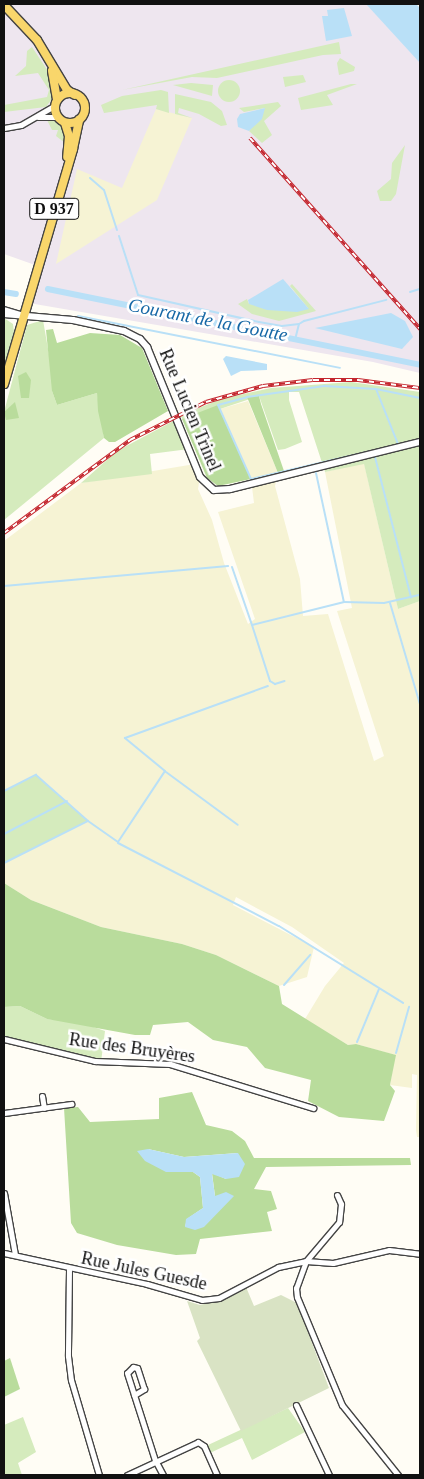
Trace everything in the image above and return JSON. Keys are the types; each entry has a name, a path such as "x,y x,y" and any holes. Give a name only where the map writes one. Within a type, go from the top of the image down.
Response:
{"main road":[{"path":"4,5 26,32 52,72 57,117 65,122 79,120 84,104 75,94 67,90 41,45 26,32"},
{"path":"56,102 65,94 75,94"},
{"name":"D 937","path":"4,384 66,167 73,149 79,120"},
{"name":"D 937","path":"65,122 69,136 66,167"}],"street":[{"path":"4,128 22,125 56,102"},
{"path":"35,117 57,117"},
{"path":"4,310 24,316"},
{"path":"4,314 24,316"},
{"name":"Rue Lucien Trinel","path":"24,316 73,320 124,331 140,338 147,347 200,477 214,490 420,442"},
{"name":"Rue des Bruyères","path":"4,1039 95,1061 170,1064 313,1108"},
{"path":"42,1096 44,1108"},
{"path":"4,1113 71,1104"},
{"path":"4,1193 15,1255"},
{"path":"337,1195 342,1204 339,1222 306,1261 296,1288 297,1297 333,1386 350,1417 398,1475"},
{"name":"Rue Jules Guesde","path":"4,1253 47,1260 70,1269 210,1300 230,1293 268,1271 306,1261 334,1263 389,1250 420,1254"},
{"path":"70,1269 68,1356 71,1380 99,1475"},
{"path":"134,1395 144,1389 137,1368 133,1367 127,1371 134,1395 155,1460 163,1475"},
{"path":"296,1406 328,1475"},
{"path":"127,1475 155,1460 198,1442 204,1446 217,1475"}],"shaded area":[{"path":"4,4 367,4 420,62 420,373 373,362 23,302 35,265 4,254"},
{"path":"156,109 192,118 157,200 56,264 77,169 122,188"},
{"path":"248,401 278,473 275,486 300,579 303,616 328,614 374,761 384,756 337,611 352,608 325,472 364,463 398,609 420,601 420,1137 417,1137 416,1130 417,1075 412,1074 412,1088 390,1085 395,1055 356,1044 348,1045 305,1019 325,986 344,963 292,927 236,897 233,905 314,947 307,977 279,986 216,955 182,944 101,927 31,900 4,883 4,863 87,821 36,775 4,791 4,541 81,483 195,464 200,477 198,489 212,520 224,563 248,624 255,619 218,512 254,503 251,479 220,409"}],"green space":[{"path":"339,42 341,54 323,55 217,78 192,77 122,90"},
{"path":"32,47 48,71 54,96 46,107 4,112 4,105 47,97 49,90 38,73 15,76 26,66 27,51"},
{"path":"340,58 355,67 354,71 339,75 337,63"},
{"path":"303,75 306,82 285,87 283,77"},
{"path":"229,80 237,83 240,91 237,99 229,102 221,99 218,91 221,83"},
{"path":"191,83 213,85 212,96 173,85"},
{"path":"357,84 327,95 333,105 301,110 298,98"},
{"path":"161,90 168,92 169,113 156,109 157,105 104,113 101,105 122,96"},
{"path":"175,94 211,102 222,111 227,125 221,126 199,114 179,108 178,113 192,118 175,114"},
{"path":"278,102 281,106 264,121 272,135 262,143 249,131 265,108 244,112 239,108"},
{"path":"47,120 55,121 63,128 65,143 56,136 58,130 52,130"},
{"path":"405,145 396,194 391,201 380,201 377,191 391,179 392,163"},
{"path":"292,284 316,311 279,321 252,314 238,304 247,299 249,304 308,308 290,286"},
{"path":"4,318 13,324 14,332 4,371"},
{"path":"43,320 53,378 52,391 57,405 97,393 104,438 4,520 4,412 27,325"},
{"path":"53,329 57,343 90,333 120,335 142,348 168,411 115,442 109,442 104,438 98,411 97,393 57,405 52,391 46,330"},
{"path":"26,372 31,380 29,398 21,398 18,376"},
{"path":"351,382 420,392 420,601 398,609 364,464 325,472 299,392 289,392 289,400 302,442 285,449 278,450 259,396 220,409 219,406 182,419 181,415 221,399 271,388"},
{"path":"259,396 284,471 278,473 247,397"},
{"path":"15,402 19,418 6,420 4,412"},
{"path":"218,405 251,479 218,486 207,478 182,419"},
{"path":"177,419 189,449 150,454 152,474 81,483 117,451"},
{"path":"36,775 88,821 4,863 4,791"},
{"path":"4,883 31,900 101,927 182,944 216,955 279,986 282,1004 348,1045 356,1044 396,1055 390,1085 395,1091 384,1121 339,1117 308,1101 311,1080 265,1068 247,1047 213,1040 188,1022 153,1025 150,1035 135,1035 47,1019 20,1006 4,1007"},
{"path":"20,1006 47,1019 79,1022 105,1031 101,1062 4,1039 4,1007"},
{"path":"192,1092 206,1125 232,1131 245,1141 254,1158 410,1158 411,1165 266,1167 254,1189 271,1191 277,1209 267,1212 272,1231 200,1239 196,1254 176,1255 117,1245 77,1233 71,1223 64,1108 78,1107 90,1122 159,1119 159,1098","holes":["148,1149 184,1157 238,1153 226,1179 212,1173 215,1196 185,1227 187,1219 203,1208 200,1177 193,1172 166,1171"]},
{"path":"246,1287 254,1306 281,1295 297,1303 329,1388 241,1431 197,1341 200,1338 187,1301 200,1305 219,1300"},
{"path":"10,1358 20,1389 4,1397 4,1361"},
{"path":"288,1408 305,1432 252,1460 242,1438 210,1453 208,1445"},
{"path":"23,1417 36,1452 18,1463 22,1475 4,1475 4,1425"}],"water":[{"path":"366,4 416,4 420,8 420,63"},
{"path":"344,8 352,36 326,41 322,16 328,16 327,10"},
{"path":"265,108 262,119 249,131 238,127 237,119 240,114"},
{"path":"283,279 309,309 297,312 267,310 249,304 248,300"},
{"path":"391,313 405,321 413,337 402,349 315,328"},
{"path":"226,356 267,364 267,370 241,371 231,376 223,359"},
{"path":"148,1149 184,1157 238,1153 245,1164 239,1177 226,1179 212,1174 215,1196 226,1192 234,1196 204,1227 195,1230 185,1227 186,1219 203,1208 200,1177 193,1172 166,1172 145,1161 137,1151"}],"waterway":[{"path":"90,178 104,190 117,230"},
{"path":"119,236 138,295 259,322 282,326 299,324"},
{"name":"Courant de la Goutte","path":"48,289 420,365"},
{"name":"Courant de la Goutte","path":"410,292 420,289"},
{"name":"Courant de la Goutte","path":"4,292 16,294"},
{"name":"Courant de la Goutte","path":"295,340 299,324 304,321 386,300"},
{"path":"78,316 340,368"},
{"path":"401,444 251,479 218,405 247,397 324,386 376,389 420,398"},
{"path":"376,389 398,444"},
{"path":"375,457 411,597"},
{"path":"316,473 344,602"},
{"path":"4,586 228,566"},
{"path":"232,567 252,625 344,602 384,603 420,595"},
{"path":"390,603 420,704"},
{"path":"252,625 270,681 275,684 285,681"},
{"path":"4,791 36,775 88,821 118,842 165,771 125,738 268,686"},
{"path":"166,772 238,825"},
{"path":"4,834 67,801"},
{"path":"4,863 88,821"},
{"path":"118,843 279,926 403,1003"},
{"path":"284,985 310,955"},
{"path":"357,1042 379,989"},
{"path":"396,1053 409,1007"}],"railway":[{"path":"250,138 420,329"},
{"path":"4,533 130,440 206,402 263,386 313,380 358,380 420,388"}]}
